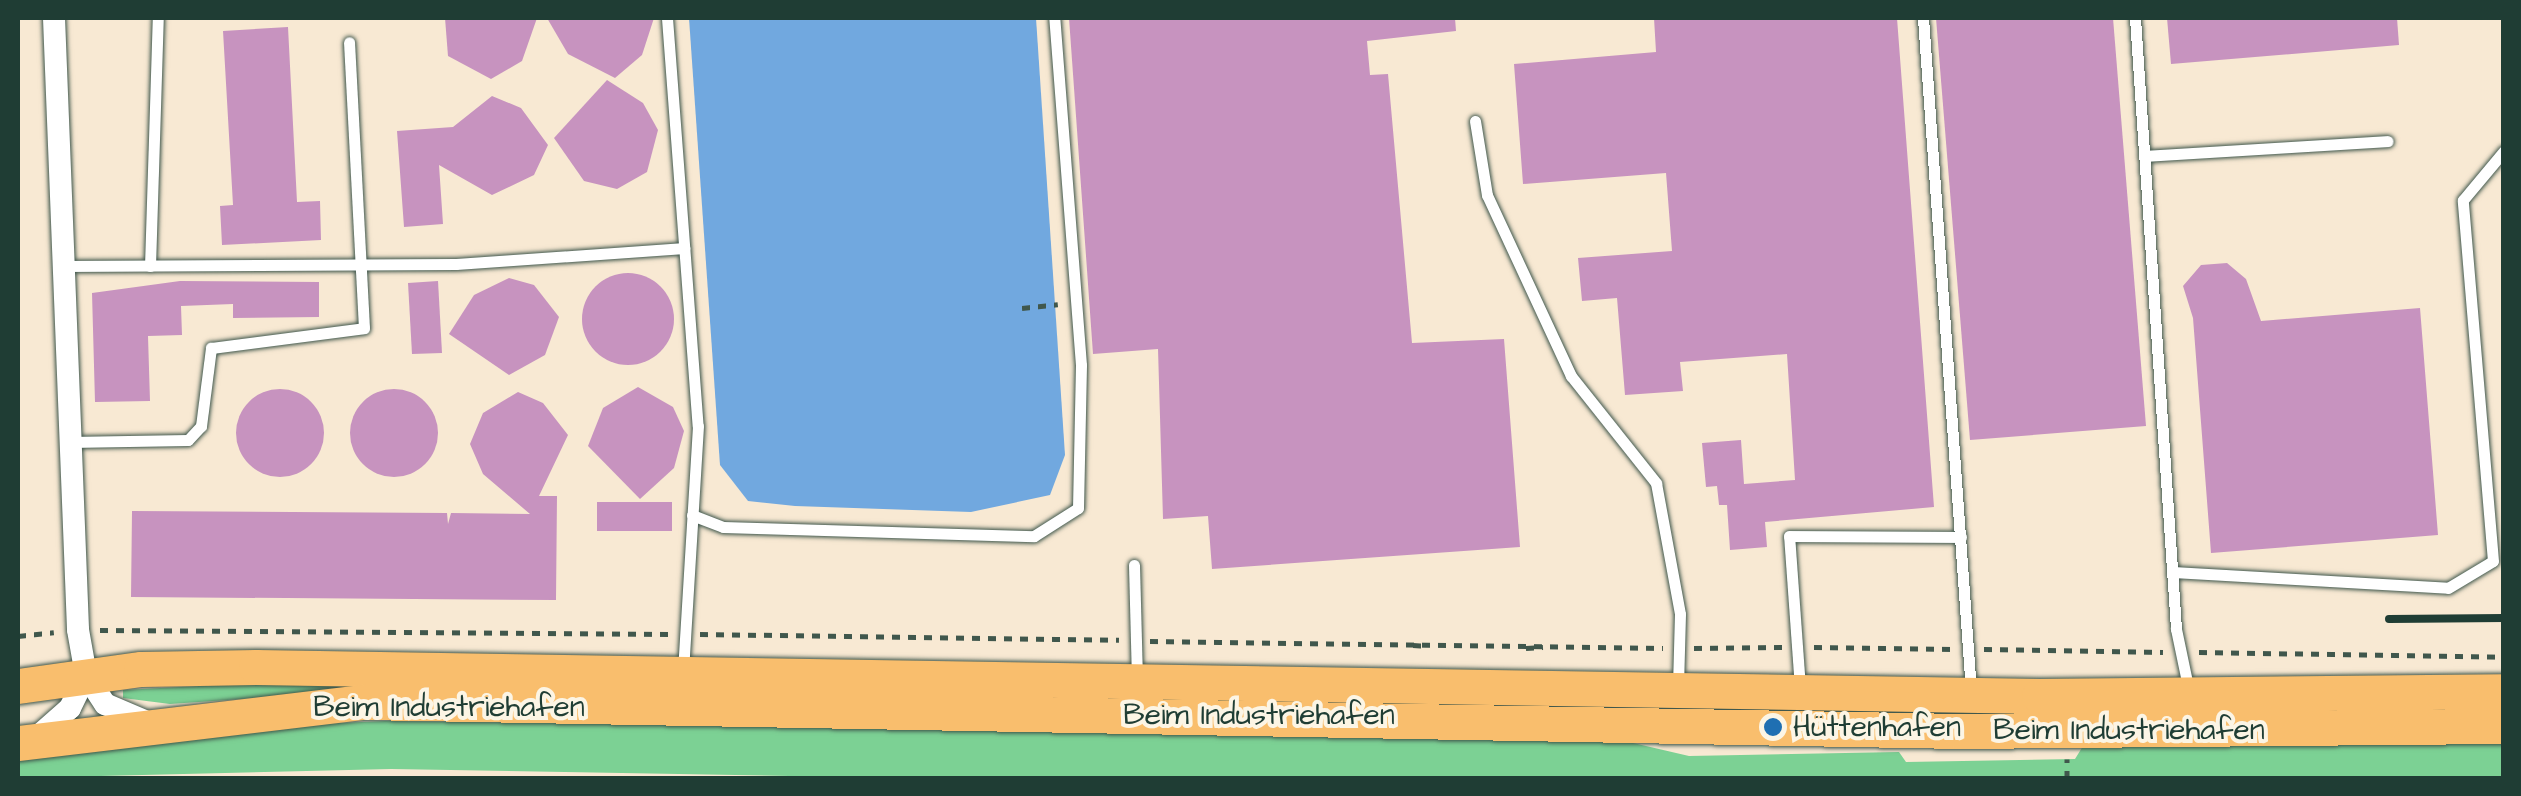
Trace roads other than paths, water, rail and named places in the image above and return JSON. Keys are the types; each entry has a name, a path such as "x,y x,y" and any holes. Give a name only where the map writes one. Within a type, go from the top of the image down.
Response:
{"main road":[{"name":"Beim Industriehafen","path":"18,686 86,674 256,667 682,678 1678,688 1971,695 2504,691"},
{"name":"Beim Industriehafen","path":"27,740 147,722 363,702 1960,731 2504,726"}],"street":[{"path":"54,18 78,630 86,674 105,704 147,722"},
{"path":"27,740 70,708 86,674"}],"lane":[{"path":"150,266 158,18"},
{"path":"667,18 698,426 682,678"},
{"path":"692,515 723,528 1034,536 1078,508 1082,365 1054,18"},
{"path":"1923,18 1971,695"},
{"path":"2135,18 2173,572 2180,652 2190,696"},
{"path":"69,442 194,437 211,348 359,333 367,265 349,42"},
{"path":"1475,121 1486,195 1571,376 1656,483 1678,648 1678,688"},
{"path":"2144,156 2388,141"},
{"path":"2173,572 2448,588 2494,561 2464,200 2504,151"},
{"path":"62,266 367,265 684,248"},
{"path":"1801,692 1789,536 1961,536"},
{"path":"1134,565 1137,683"}],"water":[{"path":"689,18 1036,18 1065,455 1050,495 971,512 795,506 748,501 720,465"}],"railway":[{"path":"2389,619 2504,618"}],"place":[{"name":"Hüttenhafen","path":"1773,727"}]}
